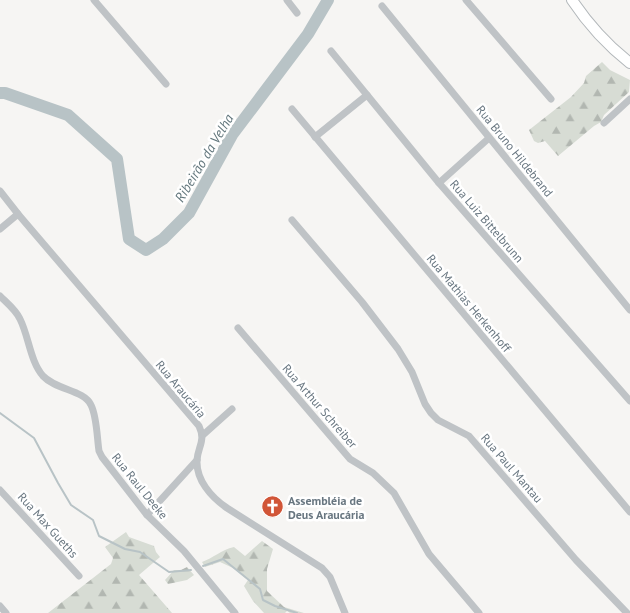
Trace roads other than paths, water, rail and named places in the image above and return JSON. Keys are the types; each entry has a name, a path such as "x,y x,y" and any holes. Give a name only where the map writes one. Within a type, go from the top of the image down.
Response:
{"main road":[{"path":"572,0 593,28 630,63"}],"street":[{"path":"94,0 166,84"},
{"path":"287,0 297,13"},
{"path":"469,1 551,99"},
{"name":"Rua Bruno Hildebrand","path":"382,6 630,310"},
{"name":"Rua Luiz Bittelbrunn","path":"331,51 439,183 630,401"},
{"path":"316,137 367,95"},
{"path":"604,123 630,99"},
{"name":"Rua Mathias Herkenhoff","path":"292,109 630,512"},
{"path":"439,183 489,138"},
{"name":"Rua Araucária","path":"0,191 191,417 203,435 197,460"},
{"path":"0,229 18,214"},
{"name":"Rua Paul Mantau","path":"292,220 362,302 398,349 412,372 425,404 431,413 438,420 469,436 576,560 628,613"},
{"name":"Rua Raul Deeke","path":"0,296 20,318 42,375 58,386 81,395 92,406 99,451 102,457 147,515 184,551 235,613"},
{"name":"Rua Arthur Schreiber","path":"238,328 350,459 373,473 394,493 430,554 479,613"},
{"path":"203,435 232,409"},
{"path":"147,515 197,460"},
{"path":"197,460 200,476 208,491 216,500 322,568 330,576 345,613"},
{"name":"Rua Max Gueths","path":"0,490 79,576"},
{"path":"0,606 6,613"}],"waterway":[{"name":"Ribeirão da Velha","path":"0,93 5,93 68,115 117,159 129,239 146,250 163,239 189,213 232,135 308,34 328,0"},
{"path":"0,413 34,438 71,505 93,520 99,536 125,549 140,552 169,572 191,570"},
{"path":"203,566 223,559 260,589 263,600 297,613"}],"place":[{"name":"Assembléia de Deus Araucária","path":"272,507"}]}
